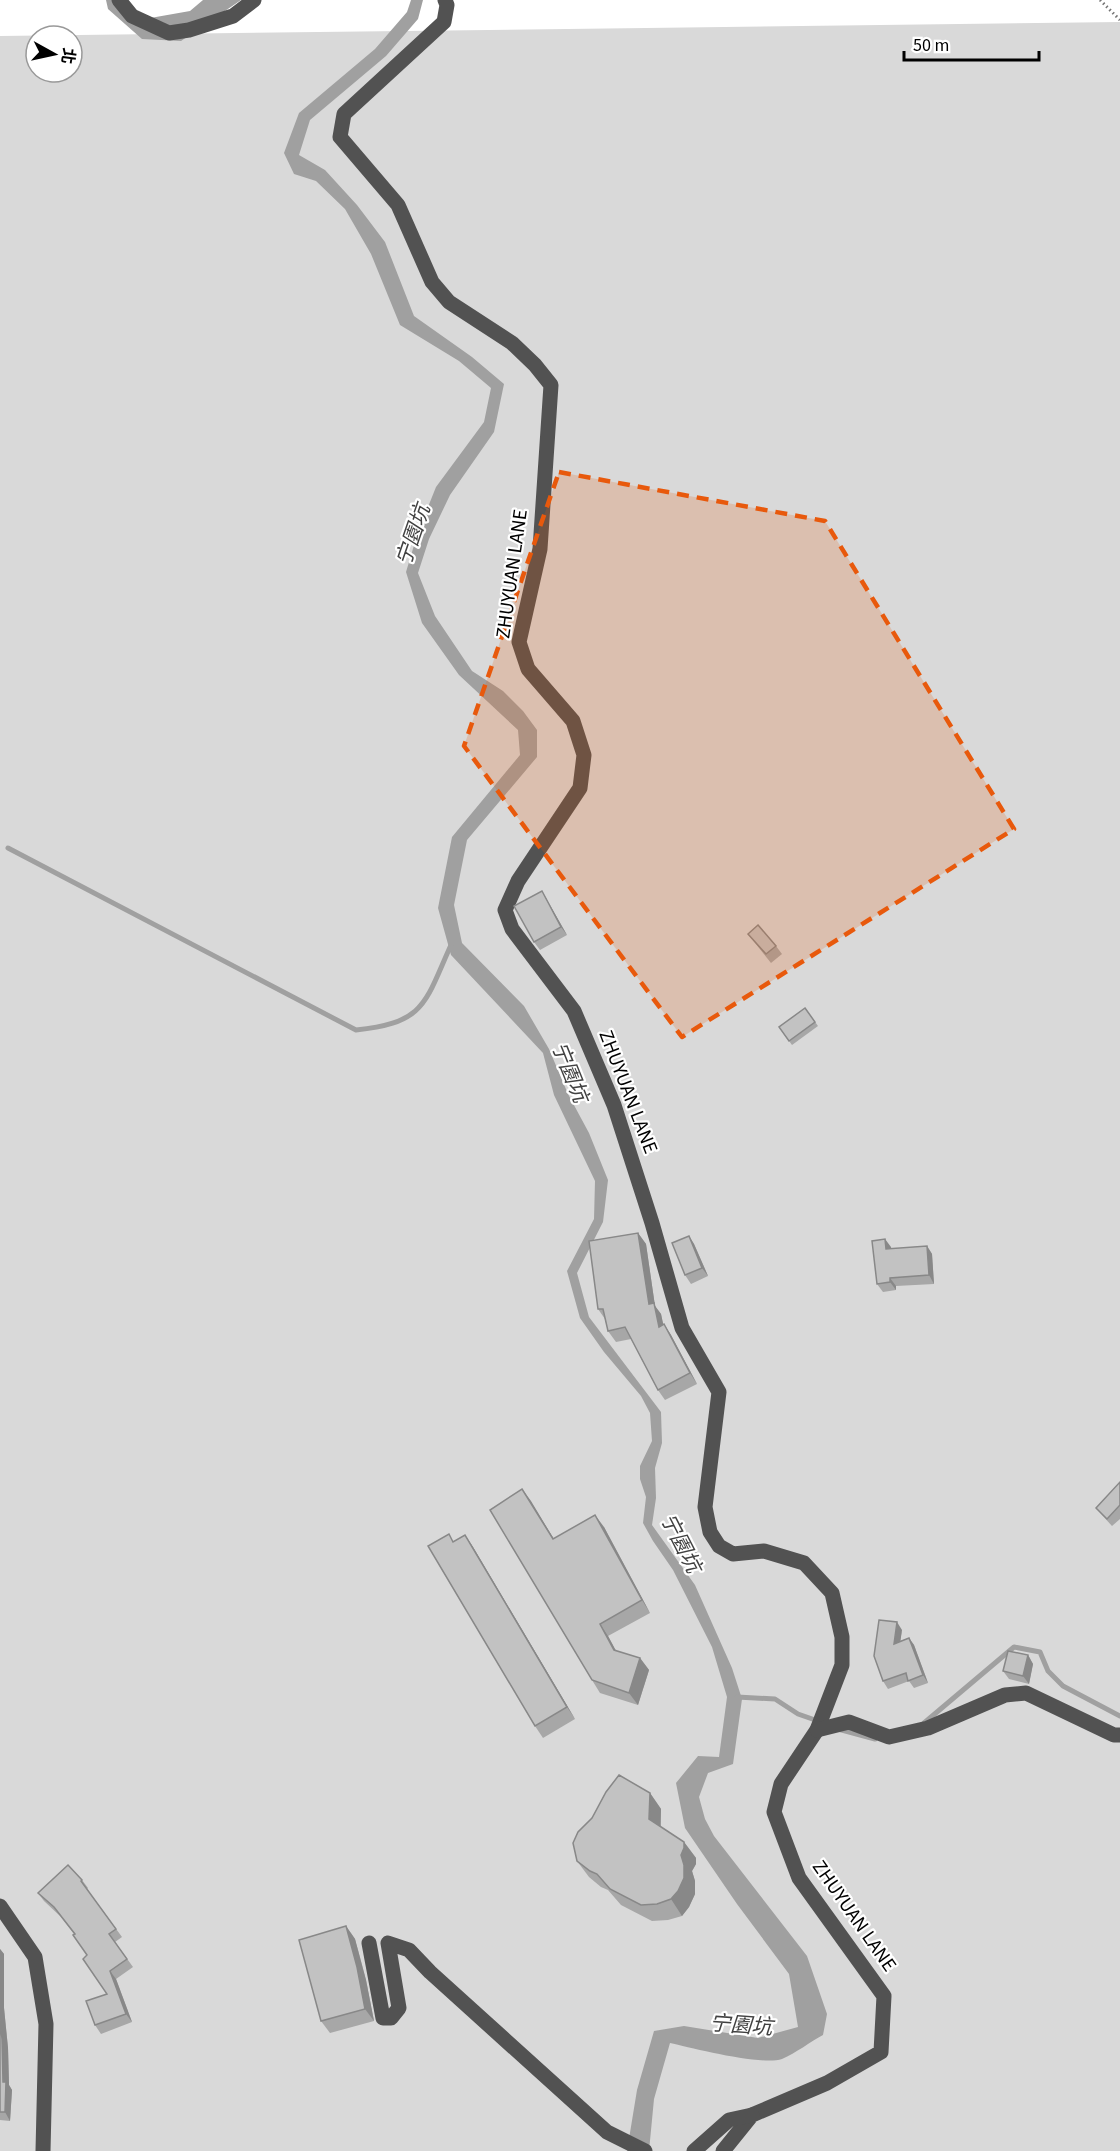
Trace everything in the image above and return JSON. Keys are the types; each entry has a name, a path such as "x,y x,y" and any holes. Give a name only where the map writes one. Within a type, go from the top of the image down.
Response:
{"street":[{"path":"119,0 132,16 169,33 189,30 233,16 254,0"},
{"name":"ZHUYUAN LANE","path":"445,0 447,5 444,22 344,114 340,137 398,205 432,282 449,302 512,343 535,364 551,385 540,549 519,642 528,669 573,721 584,755 580,788 518,881 505,910 512,929 574,1011 614,1105 652,1223 682,1328 719,1392 705,1507 710,1532 719,1546 733,1554 764,1551 804,1563 832,1593 842,1637 843,1665 817,1730 781,1784 774,1812 799,1878 885,1996 881,2052 827,2083 752,2115 723,2151"},
{"path":"817,1730 849,1722 889,1737 928,1728 1005,1695 1026,1693 1120,1736"},
{"path":"0,1906 35,1957 46,2024 43,2151"},
{"path":"369,1943 383,2018 391,2018 399,2008 388,1943 409,1950 430,1972 607,2132 645,2151"},
{"path":"694,2151 729,2120 752,2115"}],"path":[{"path":"1100,0 1120,20"}],"highlighted area":[{"path":"559,472 825,521 1014,829 682,1037 464,746"}],"shaded area":[{"path":"106,0 126,0 139,20 190,11 203,0 241,0 181,41 142,39 108,9"},
{"path":"411,0 423,0 418,19 386,56 310,120 299,155 325,170 357,205 385,242 414,316 472,357 504,384 494,432 450,495 429,539 418,573 435,616 472,671 503,691 523,711 537,730 537,757 467,840 454,905 462,943 524,1006 549,1049 568,1094 589,1133 608,1180 603,1222 577,1273 589,1317 661,1412 662,1443 655,1468 656,1498 652,1525 695,1585 732,1668 742,1699 733,1764 708,1773 699,1797 705,1819 714,1836 807,1956 827,2014 823,2035 792,2054 772,2061 710,2052 670,2043 654,2099 649,2151 627,2151 637,2090 654,2031 684,2026 758,2038 798,2027 789,1974 685,1828 676,1783 698,1756 719,1757 727,1697 712,1647 673,1570 643,1523 646,1497 640,1479 640,1466 652,1441 650,1413 641,1396 604,1352 580,1318 567,1271 594,1219 595,1181 554,1095 543,1053 451,955 438,908 452,837 520,755 518,730 459,675 422,623 406,572 418,532 436,487 484,422 491,388 459,361 400,325 371,254 345,209 316,181 294,174 284,153 299,113 375,49 407,12"},
{"path":"1120,22 1120,2151 0,2151 0,36 24,36 24,84 84,84 84,35"}],"building":[{"path":"542,891 561,927 534,942 514,906"},
{"path":"758,925 776,946 766,954 748,934"},
{"path":"805,1008 815,1022 789,1041 779,1027"},
{"path":"638,1233 649,1304 654,1303 659,1327 664,1324 690,1373 658,1390 625,1327 608,1331 603,1309 598,1309 589,1241"},
{"path":"689,1236 702,1268 685,1275 672,1243"},
{"path":"885,1239 886,1249 927,1246 929,1275 890,1278 890,1282 877,1284 872,1241"},
{"path":"1120,1482 1120,1505 1107,1519 1096,1508"},
{"path":"522,1489 553,1539 595,1515 642,1600 600,1624 614,1650 640,1658 629,1693 592,1680 490,1510"},
{"path":"449,1534 453,1542 465,1535 567,1707 535,1726 428,1546"},
{"path":"690,1542 699,1559 687,1566 678,1548"},
{"path":"879,1620 897,1622 894,1644 909,1638 923,1675 908,1681 906,1673 883,1681 874,1656"},
{"path":"1008,1651 1028,1655 1023,1676 1003,1671"},
{"path":"619,1775 650,1793 649,1819 684,1842 681,1855 684,1878 671,1899 657,1904 641,1905 610,1889 597,1874 577,1861 573,1843 578,1832 592,1818 606,1792"},
{"path":"68,1865 82,1880 116,1929 109,1934 127,1959 110,1971 126,2014 95,2025 86,2001 107,1994 83,1959 87,1955 73,1935 75,1934 54,1907 38,1893"},
{"path":"346,1926 365,2009 321,2021 299,1940"},
{"path":"0,2019 3,2082 6,2082 5,2112 0,2112"}],"waterway":[{"path":"8,848 356,1030 379,1027 397,1022 410,1015 428,995 451,945"},
{"path":"924,1723 1014,1647 1040,1652 1048,1671 1063,1686 1120,1716"},
{"path":"737,1697 775,1699 798,1714 818,1721"},
{"path":"838,1729 875,1739"}],"water label":[{"name":"宁園坑","path":"413,535"},
{"name":"宁園坑","path":"570,1072"},
{"name":"宁園坑","path":"681,1543"},
{"name":"宁園坑","path":"741,2025"}]}
